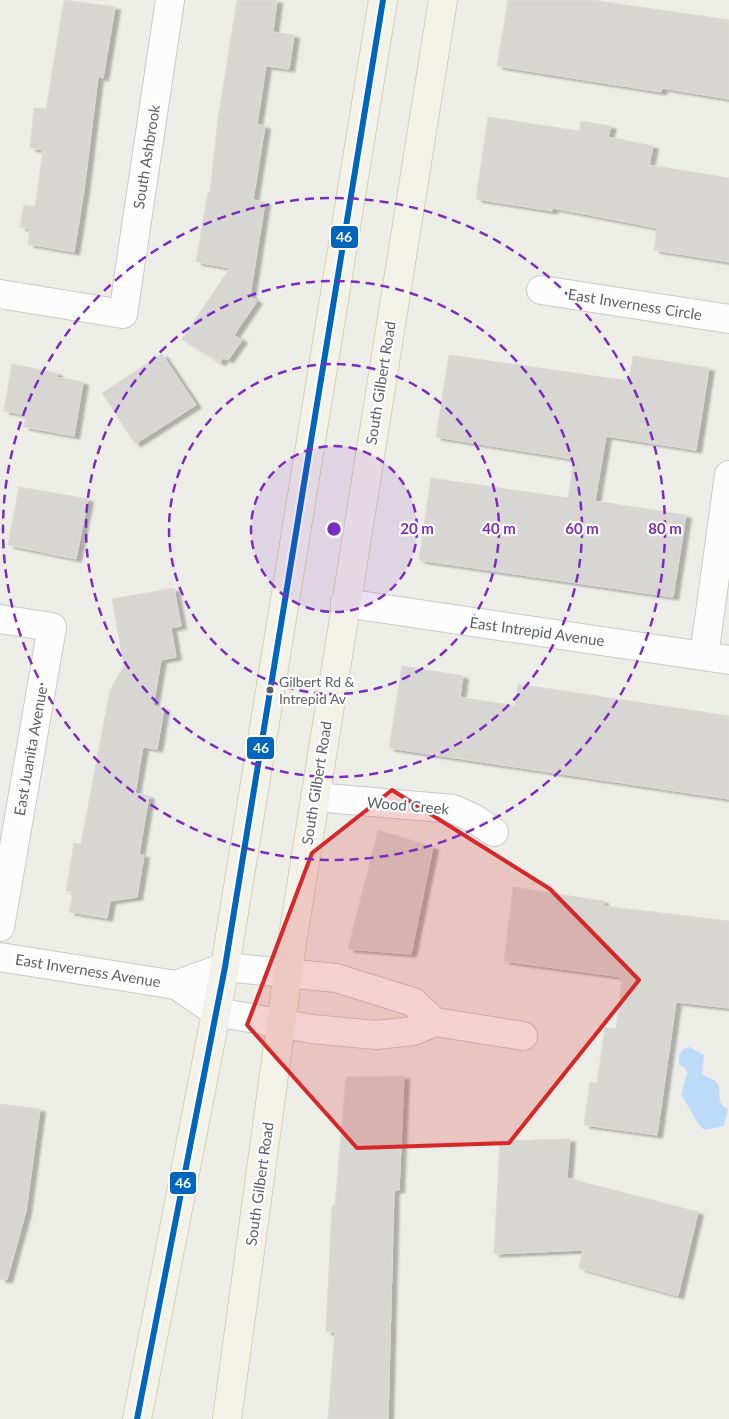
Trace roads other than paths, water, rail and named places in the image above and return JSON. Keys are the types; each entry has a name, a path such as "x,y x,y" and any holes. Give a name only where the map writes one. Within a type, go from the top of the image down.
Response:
{"main road":[{"path":"137,1419 226,967 382,0"},
{"name":"South Gilbert Road","path":"227,1419 287,972 443,0"}],"street":[{"name":"South Ashbrook","path":"0,294 123,314 170,0"},
{"name":"East Inverness Circle","path":"541,290 729,319"},
{"path":"716,658 729,475"},
{"name":"East Intrepid Avenue","path":"345,603 716,658"},
{"name":"East Juanita Avenue","path":"0,619 52,627 0,927"},
{"name":"Wood Creek","path":"315,797 453,809 473,818 494,832"},
{"name":"East Inverness Avenue","path":"0,957 176,985 216,1012 281,1024"},
{"name":"East Inverness Avenue","path":"176,985 226,967 287,972"},
{"path":"287,972 336,978 414,1002 435,1022"},
{"path":"281,1024 376,1035 413,1031 435,1022 522,1036"}],"water":[{"path":"690,1047 704,1055 702,1074 716,1082 719,1087 721,1103 728,1109 724,1126 705,1130 699,1125 681,1094 687,1073 685,1068 679,1064 679,1055 683,1049"}],"place":[{"name":"Gilbert Rd & Intrepid Av","path":"270,690"}]}
